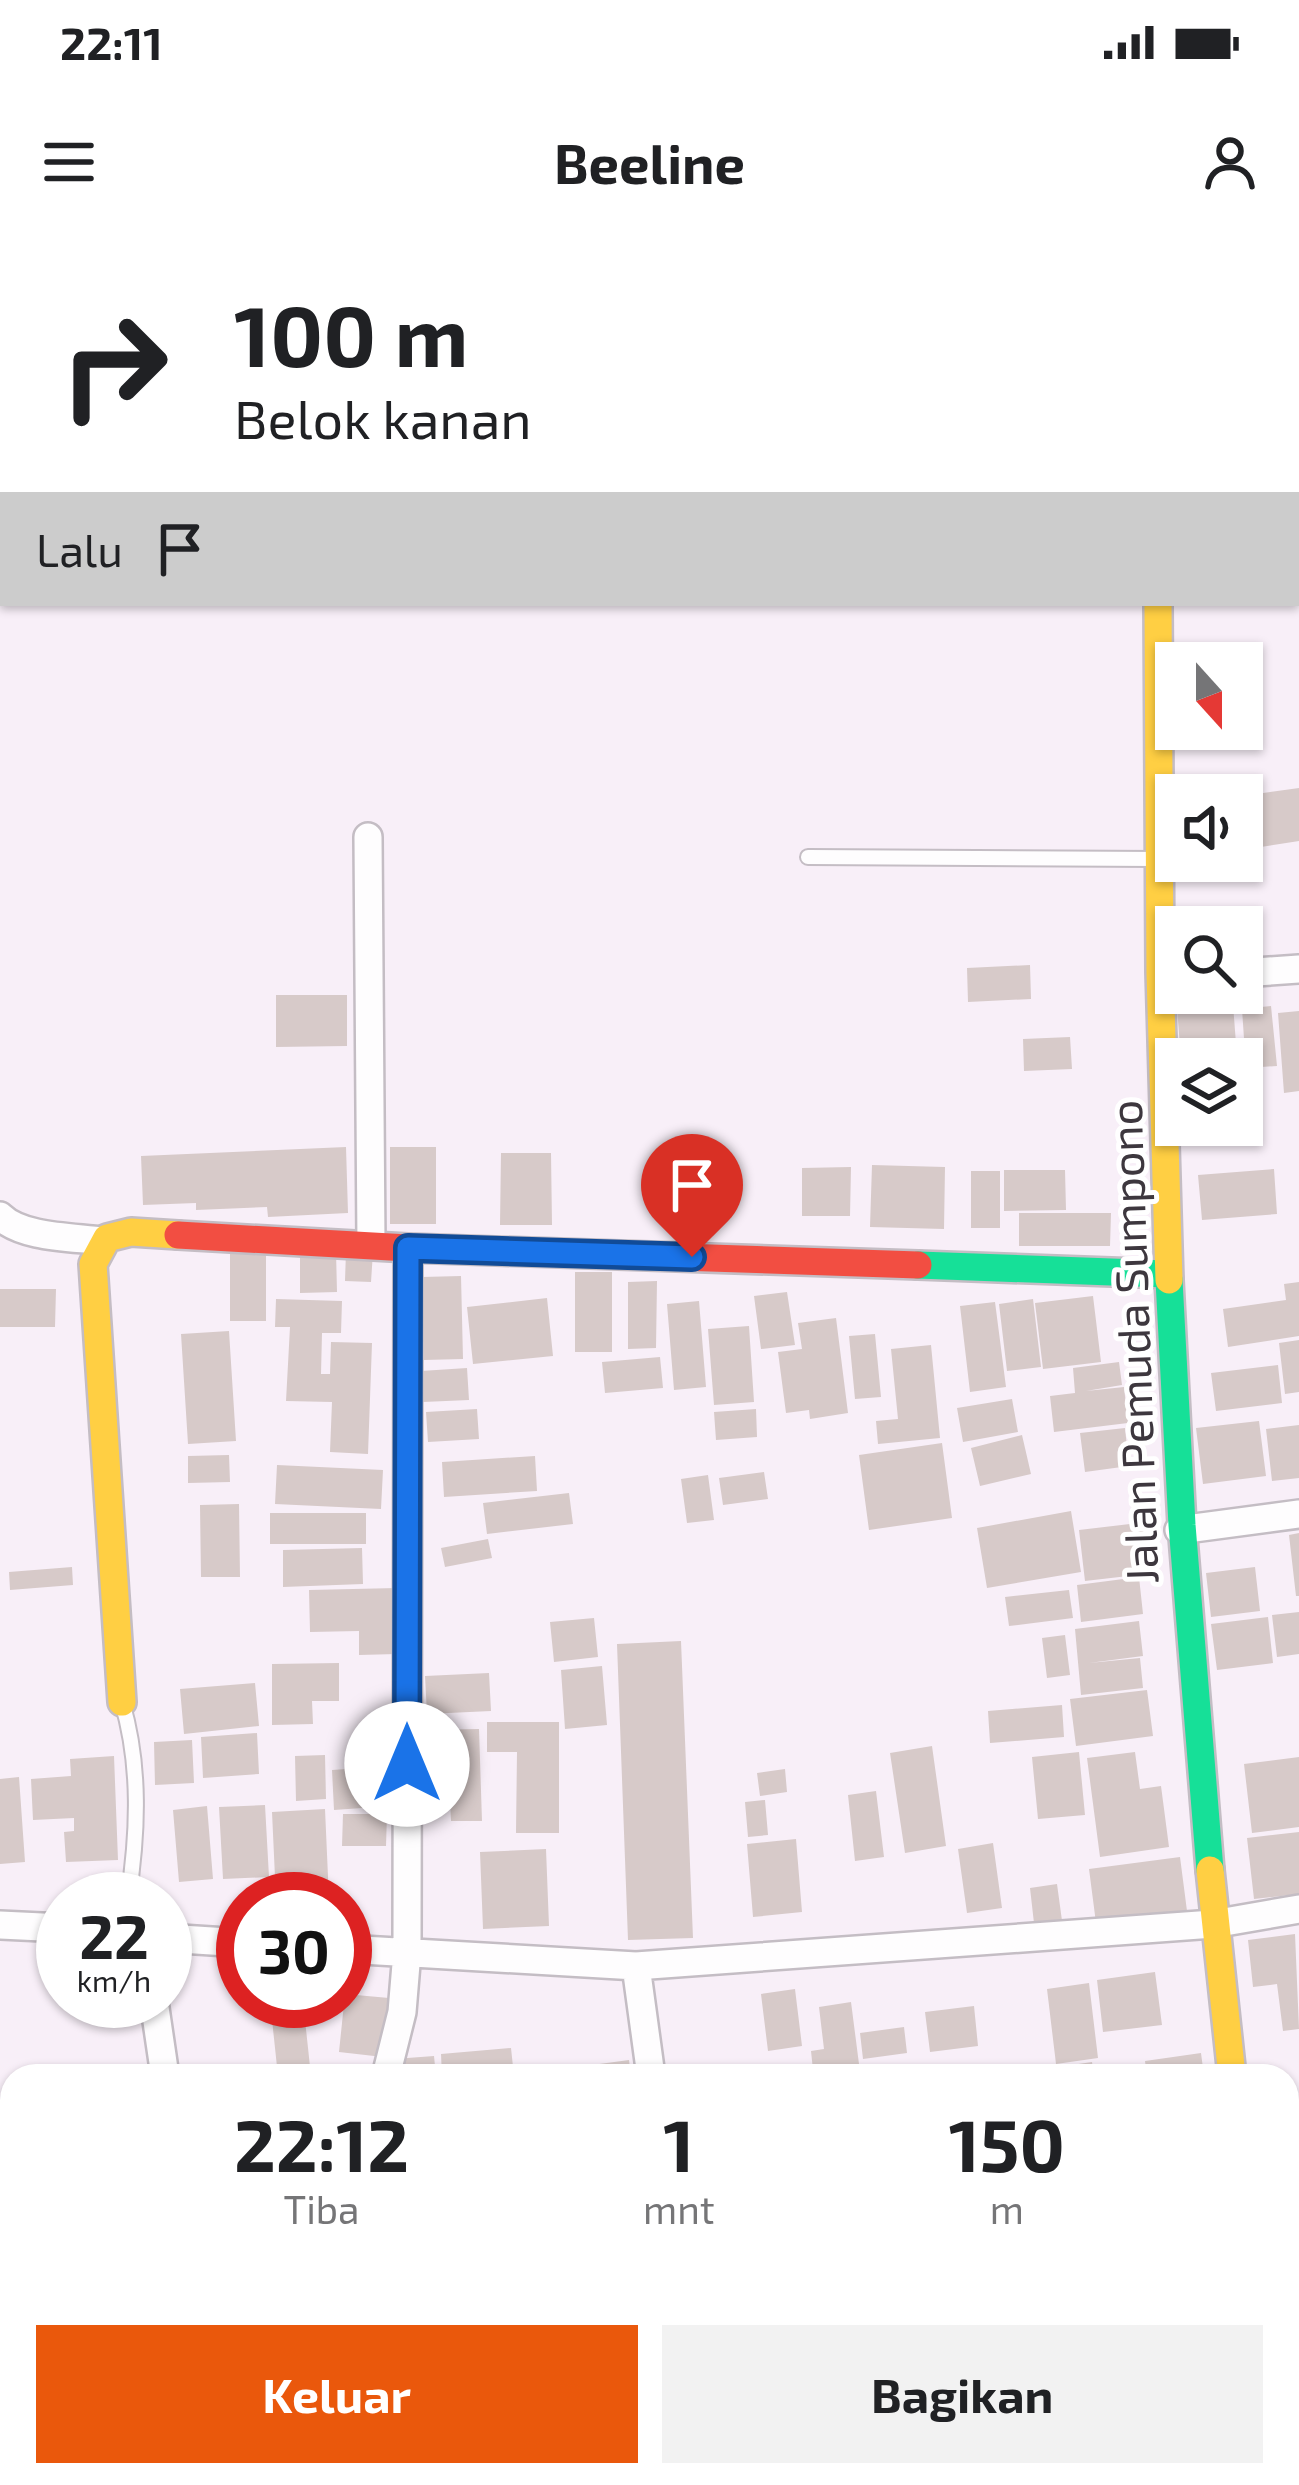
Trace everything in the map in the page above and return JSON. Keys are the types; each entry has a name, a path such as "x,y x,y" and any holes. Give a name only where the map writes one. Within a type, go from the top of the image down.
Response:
{"street":[{"name":"Jalan Pemuda Sumpono","path":"1158,906 1150,859 1159,606"},
{"path":"368,837 371,1244"},
{"path":"1263,972 1299,969"},
{"name":"Jalan Pemuda Sumpono","path":"1169,1014 1166,1274 1179,1530 1231,2064"},
{"path":"0,1216 8,1224 34,1231 103,1241 131,1232 408,1248 1166,1274"},
{"path":"103,1241 93,1264 122,1702"},
{"path":"389,2064 402,2012 407,1952 408,1248"},
{"path":"1179,1530 1299,1514"},
{"path":"372,1950 636,1966 1214,1924 1299,1910"},
{"path":"0,1924 36,1926"},
{"path":"636,1966 649,2064"},
{"path":"158,2028 163,2064"}],"lane":[{"path":"808,857 1150,859"},
{"path":"122,1702 133,1737 132,1872"}],"building":[{"path":"1299,788 1299,841 1263,847 1263,793"},
{"path":"1030,965 1031,999 968,1002 967,968"},
{"path":"276,995 347,995 347,1046 276,1047"},
{"path":"1271,1006 1277,1066 1263,1067 1263,1038 1244,1038 1242,1014 1263,1014 1263,1007"},
{"path":"1299,1011 1299,1091 1284,1093 1278,1013"},
{"path":"1177,1014 1234,1014 1236,1038 1179,1038"},
{"path":"1070,1037 1072,1069 1024,1071 1023,1039"},
{"path":"346,1147 348,1213 268,1217 267,1207 196,1210 196,1203 143,1205 141,1156"},
{"path":"390,1147 436,1147 436,1224 390,1224"},
{"path":"501,1153 551,1153 552,1225 500,1225"},
{"path":"872,1165 945,1167 944,1229 870,1227"},
{"path":"851,1167 850,1216 802,1216 802,1168"},
{"path":"1274,1169 1277,1214 1202,1220 1198,1175"},
{"path":"1004,1170 1065,1170 1066,1210 1004,1211"},
{"path":"971,1171 1000,1171 1000,1228 971,1228"},
{"path":"1019,1213 1111,1213 1110,1246 1019,1246"},
{"path":"300,1251 336,1251 337,1292 300,1293"},
{"path":"346,1251 373,1252 371,1282 345,1281"},
{"path":"230,1252 266,1253 266,1321 230,1321"},
{"path":"575,1272 612,1272 612,1352 575,1352"},
{"path":"461,1276 463,1359 424,1360 422,1277"},
{"path":"657,1281 656,1348 628,1349 628,1282"},
{"path":"1299,1282 1299,1336 1228,1347 1223,1309 1286,1300 1284,1284"},
{"path":"0,1289 56,1289 55,1327 0,1327"},
{"path":"787,1292 795,1345 761,1349 754,1296"},
{"path":"1093,1296 1101,1362 1043,1369 1035,1303"},
{"path":"547,1298 553,1356 473,1364 467,1307"},
{"path":"276,1299 342,1301 341,1333 322,1333 321,1374 330,1374 331,1342 372,1343 368,1454 330,1452 332,1402 286,1401 290,1327 275,1327"},
{"path":"1033,1299 1041,1367 1007,1371 999,1304"},
{"path":"699,1301 706,1387 674,1390 667,1304"},
{"path":"995,1302 1006,1387 970,1392 960,1306"},
{"path":"836,1318 848,1413 810,1419 809,1410 786,1413 778,1352 802,1349 798,1323"},
{"path":"749,1326 754,1402 714,1405 708,1329"},
{"path":"229,1331 236,1441 188,1444 181,1334"},
{"path":"875,1334 881,1397 855,1399 849,1336"},
{"path":"1299,1340 1299,1392 1285,1394 1279,1343"},
{"path":"931,1345 940,1438 878,1444 876,1421 898,1419 891,1349"},
{"path":"660,1357 663,1388 605,1393 602,1362"},
{"path":"1119,1362 1122,1385 1086,1391 1124,1387 1128,1423 1054,1432 1050,1396 1075,1393 1073,1368"},
{"path":"1278,1365 1282,1403 1216,1411 1211,1373"},
{"path":"467,1368 469,1400 423,1402 421,1371"},
{"path":"1012,1399 1018,1432 963,1442 957,1408"},
{"path":"477,1409 479,1439 428,1442 426,1412"},
{"path":"756,1409 757,1437 716,1440 714,1412"},
{"path":"1259,1421 1266,1476 1203,1484 1196,1428"},
{"path":"1299,1425 1299,1478 1272,1481 1266,1429"},
{"path":"1125,1428 1129,1466 1085,1472 1080,1433"},
{"path":"1022,1435 1031,1474 980,1486 971,1448"},
{"path":"942,1443 952,1518 869,1530 859,1455"},
{"path":"229,1455 230,1482 188,1483 188,1456"},
{"path":"535,1456 537,1491 444,1497 442,1462"},
{"path":"277,1465 383,1470 381,1509 275,1504"},
{"path":"764,1472 768,1499 723,1505 719,1478"},
{"path":"708,1475 714,1520 687,1523 681,1479"},
{"path":"569,1493 573,1524 487,1534 483,1503"},
{"path":"239,1504 240,1577 201,1577 200,1505"},
{"path":"1071,1511 1081,1572 987,1588 977,1528"},
{"path":"270,1513 366,1513 366,1544 270,1544"},
{"path":"1147,1522 1154,1573 1085,1581 1079,1530"},
{"path":"1299,1533 1299,1596 1296,1596 1289,1535"},
{"path":"488,1539 492,1558 445,1567 441,1548"},
{"path":"362,1548 363,1584 283,1587 283,1550"},
{"path":"72,1567 73,1585 10,1590 9,1572"},
{"path":"1255,1567 1260,1611 1211,1617 1206,1573"},
{"path":"1139,1577 1143,1614 1081,1622 1077,1585"},
{"path":"397,1588 397,1654 359,1655 359,1631 310,1632 309,1590"},
{"path":"1069,1590 1073,1618 1009,1626 1005,1597"},
{"path":"1299,1612 1299,1654 1277,1657 1272,1615"},
{"path":"1268,1617 1273,1663 1217,1670 1211,1624"},
{"path":"594,1618 598,1657 554,1662 550,1622"},
{"path":"1139,1621 1143,1656 1089,1663 1140,1658 1143,1688 1081,1695 1075,1629"},
{"path":"1065,1635 1070,1675 1047,1678 1042,1638"},
{"path":"681,1641 693,1938 628,1940 617,1644"},
{"path":"339,1663 339,1701 312,1701 313,1724 272,1725 272,1664"},
{"path":"602,1666 607,1725 565,1729 561,1670"},
{"path":"489,1673 491,1711 427,1714 425,1676"},
{"path":"255,1683 259,1726 184,1734 180,1689"},
{"path":"1147,1690 1153,1736 1076,1746 1070,1699"},
{"path":"1062,1705 1064,1737 990,1743 988,1711"},
{"path":"487,1722 559,1722 559,1833 516,1833 517,1752 487,1752"},
{"path":"479,1729 482,1821 451,1821 449,1780 423,1781 421,1730"},
{"path":"257,1733 259,1774 203,1778 201,1737"},
{"path":"192,1740 194,1783 155,1785 154,1742"},
{"path":"932,1746 946,1846 905,1853 890,1753"},
{"path":"1079,1752 1085,1815 1038,1819 1032,1757"},
{"path":"1135,1752 1140,1789 1161,1786 1169,1847 1100,1857 1087,1758"},
{"path":"325,1755 326,1799 296,1801 295,1756"},
{"path":"114,1756 118,1860 66,1862 64,1832 74,1831 74,1818 33,1820 31,1779 71,1776 70,1759"},
{"path":"1299,1757 1299,1827 1252,1833 1244,1764"},
{"path":"388,1766 390,1806 334,1810 332,1770"},
{"path":"785,1769 787,1792 760,1796 757,1773"},
{"path":"19,1777 25,1862 0,1864 0,1779"},
{"path":"876,1791 884,1857 855,1861 848,1795"},
{"path":"765,1800 768,1835 748,1837 745,1802"},
{"path":"265,1805 269,1872 223,1872 219,1807"},
{"path":"207,1806 213,1879 192,1881 192,1872 178,1872 173,1810"},
{"path":"325,1809 328,1872 275,1872 272,1812"},
{"path":"343,1814 387,1814 386,1846 342,1846"},
{"path":"1299,1832 1299,1894 1254,1899 1247,1838"},
{"path":"796,1839 802,1912 753,1917 747,1844"},
{"path":"993,1843 1002,1908 967,1913 958,1849"},
{"path":"546,1849 549,1926 483,1929 480,1852"},
{"path":"1180,1857 1187,1911 1096,1923 1089,1869"},
{"path":"1057,1884 1063,1928 1035,1932 1030,1888"},
{"path":"1295,1934 1299,2029 1283,2031 1277,1984 1253,1987 1248,1940"},
{"path":"1155,1972 1162,2025 1103,2032 1097,1980"},
{"path":"1089,1983 1098,2058 1056,2064 1047,1989"},
{"path":"795,1989 802,2046 768,2051 761,1994"},
{"path":"372,1996 389,1998 383,2057 339,2052 341,2028 372,2028"},
{"path":"851,2002 859,2064 812,2064 811,2051 824,2049 819,2007"},
{"path":"974,2006 978,2046 930,2052 925,2012"},
{"path":"904,2027 907,2053 863,2059 860,2033"},
{"path":"273,2028 306,2028 310,2064 277,2064"},
{"path":"511,2048 513,2064 441,2064 441,2054"},
{"path":"1201,2053 1202,2064 1145,2064"},
{"path":"434,2056 435,2064 394,2064 394,2059"}],"traffic: fast":[{"path":"918,1265 1166,1274"},
{"path":"1169,1280 1182,1525 1210,1870"}],"traffic: slow":[{"path":"1158,606 1160,972 1169,1280"},
{"path":"122,1702 93,1264 107,1238 131,1232 178,1235"},
{"path":"1210,1870 1231,2064"}],"traffic: jam":[{"path":"178,1235 408,1248 918,1265"}],"route":[{"path":"407,1764 408,1248 692,1257"}]}
